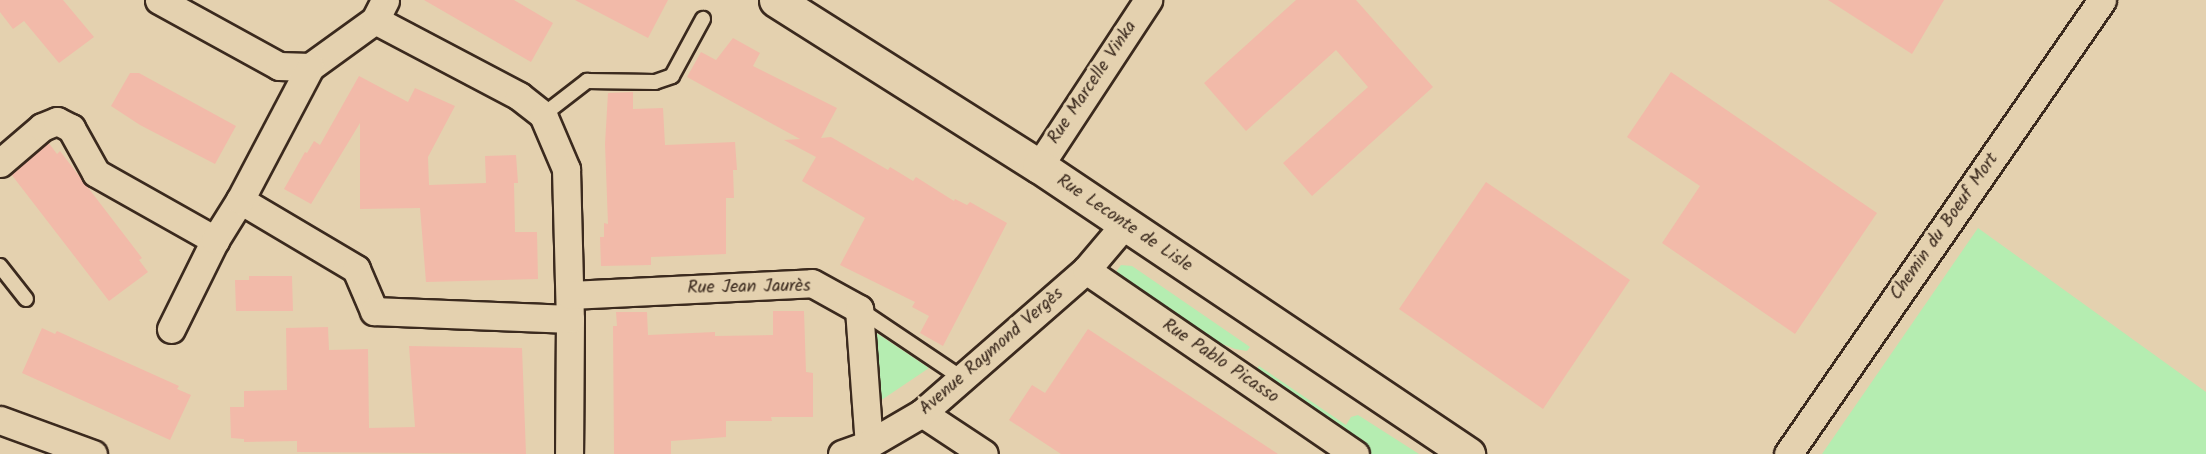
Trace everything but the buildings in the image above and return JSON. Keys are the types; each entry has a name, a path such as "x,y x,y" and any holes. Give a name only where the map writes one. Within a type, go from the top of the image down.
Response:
{"main road":[{"name":"Rue Leconte de Lisle","path":"776,0 1039,166 1468,454"}],"street":[{"path":"159,0 279,66 310,67"},
{"name":"Rue Marcelle Vinka","path":"1039,166 1148,0"},
{"name":"Chemin du Boeuf Mort","path":"1788,454 2102,0"},
{"path":"171,329 215,240 240,200 310,67 380,10 519,96 543,115 566,169 570,307 569,454"},
{"path":"0,163 42,127 57,121 70,128 96,173 215,240"},
{"name":"Rue Jean Jaurès","path":"240,200 356,269 374,311 570,307 812,283 860,309"},
{"name":"Avenue Raymond Vergès","path":"842,454 869,444 922,413 963,380 1086,270 1124,225"},
{"name":"Rue Pablo Picasso","path":"1086,270 1355,454"},
{"path":"860,309 869,444"},
{"path":"922,413 984,454"},
{"path":"0,420 52,447 93,454"}],"lane":[{"path":"543,115 587,81 655,82 672,76 703,19"},
{"path":"0,266 26,299"},
{"path":"860,309 963,380"}],"green space":[{"path":"1978,228 2206,392 2206,454 1822,454"},
{"path":"1121,265 1132,266 1250,347 1247,351 1235,349 1179,327 1111,279"},
{"path":"872,330 929,368 877,403"},
{"path":"1259,366 1346,425 1351,417 1358,415 1419,454 1370,454 1252,375"}]}
